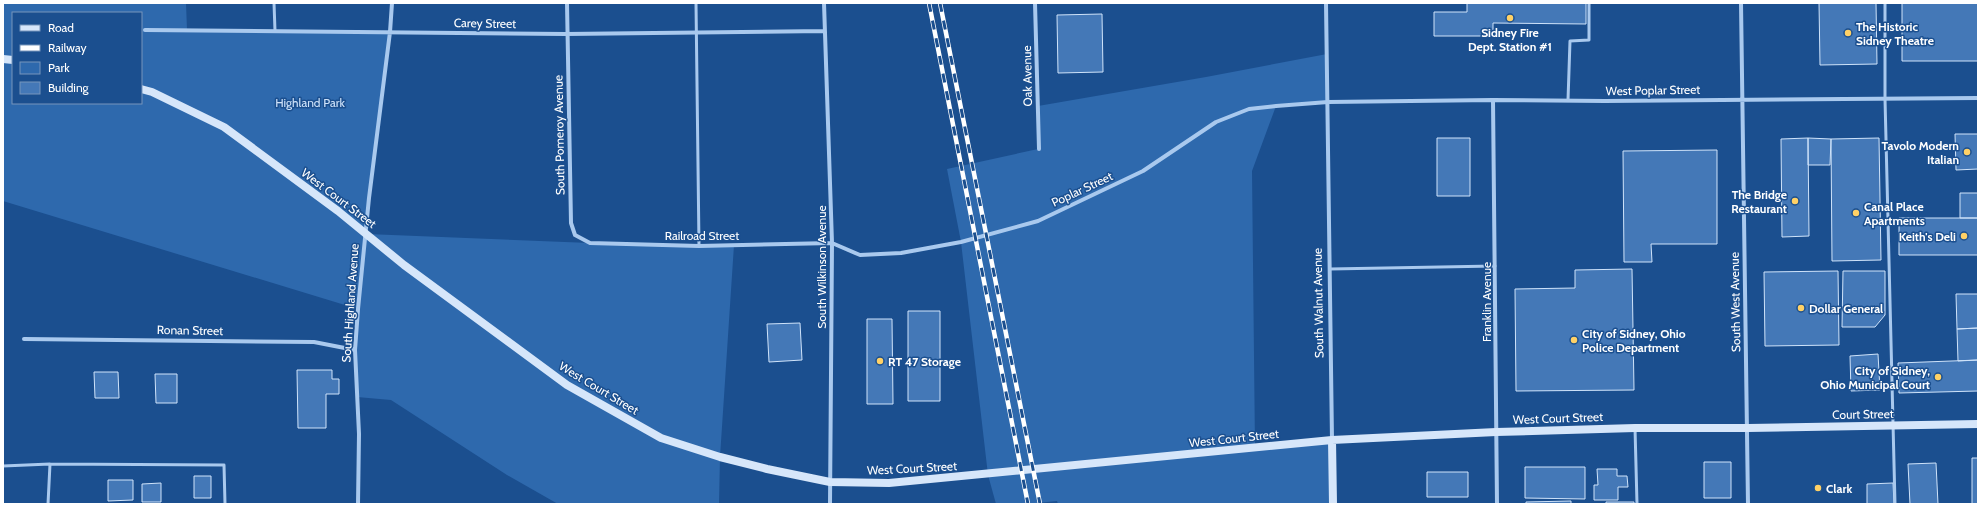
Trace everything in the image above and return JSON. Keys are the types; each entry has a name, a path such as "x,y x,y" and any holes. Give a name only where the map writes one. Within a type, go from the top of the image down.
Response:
{"main road":[{"name":"West Court Street","path":"142,89 152,92 224,127 338,211 404,265 567,385 662,438 720,458 767,469 830,482 889,483 934,480 1332,440 1496,432 1635,428 1748,428"},
{"name":"Court Street","path":"1748,428 1978,424"},
{"name":"South Walnut Avenue","path":"1332,440 1333,504"}],"street":[{"name":"South Highland Avenue","path":"358,504 359,434 355,350 369,198 390,32 392,3"},
{"name":"South Pomeroy Avenue","path":"567,3 566,34 571,223 575,235"},
{"name":"South Wilkinson Avenue","path":"824,3 832,243 830,504"},
{"name":"Oak Avenue","path":"1035,3 1039,149"},
{"name":"South Walnut Avenue","path":"1326,3 1332,440"},
{"name":"South West Avenue","path":"1741,3 1741,99 1748,428 1748,504"},
{"name":"Carey Street","path":"145,30 566,34 825,31"},
{"name":"West Poplar Street","path":"1328,102 1978,98"},
{"name":"Franklin Avenue","path":"1493,100 1497,504"},
{"name":"Poplar Street","path":"832,243 860,255 901,253 961,242 1038,221 1143,171 1216,122 1249,109 1328,102"},
{"name":"Railroad Street","path":"575,235 590,243 699,246 832,243"},
{"name":"Ronan Street","path":"24,339 314,342 355,350"}],"lane":[{"path":"274,3 274,31"},
{"path":"696,3 699,246"},
{"path":"1568,100 1570,41 1590,40 1589,3"},
{"path":"1885,3 1885,99 1896,504"},
{"path":"1330,268 1495,266"},
{"path":"1635,428 1637,504"},
{"path":"3,466 50,464 224,465 225,504"},
{"path":"48,504 50,464"}],"green space":[{"name":"Highland Park","path":"3,3 186,3 187,30 390,32 369,198 367,234 590,243 734,245 720,457 719,504 558,504 507,475 391,400 357,397 355,350 358,309 3,201"},
{"path":"1327,54 1328,102 1276,106 1252,171 1255,448 1332,440 1333,504 1058,504 1057,501 1028,504 996,504 988,475 961,242 947,169 1038,149 1038,106 1206,77"}],"building":[{"name":"Sidney Fire Dept. Station #1","path":"1467,3 1586,3 1586,24 1493,23 1493,36 1434,36 1434,12 1467,12"},
{"name":"The Historic Sidney Theatre","path":"1819,3 1876,3 1877,64 1820,65"},
{"path":"1902,3 1978,3 1978,61 1902,61"},
{"path":"1102,14 1103,72 1058,73 1057,15"},
{"name":"Tavolo Modern Italian","path":"1955,134 1978,134 1978,169 1956,170"},
{"path":"1437,138 1470,138 1470,196 1437,196"},
{"path":"1808,138 1831,139 1830,165 1808,165"},
{"name":"The Bridge Restaurant","path":"1808,138 1809,236 1782,237 1781,139"},
{"name":"Canal Place Apartments","path":"1879,138 1881,260 1832,261 1831,139"},
{"path":"1717,150 1717,244 1651,244 1652,262 1624,262 1623,151"},
{"path":"1960,193 1978,193 1978,218 1960,218"},
{"path":"1899,218 1978,218 1978,255 1899,255"},
{"name":"City of Sidney, Ohio Police Department","path":"1632,269 1634,390 1516,391 1515,289 1575,288 1575,270"},
{"name":"Dollar General","path":"1838,271 1839,345 1765,346 1764,272"},
{"path":"1843,271 1885,271 1885,315 1875,327 1842,327"},
{"path":"1956,294 1978,294 1978,328 1957,329"},
{"path":"908,311 940,311 940,401 908,401"},
{"name":"RT 47 Storage","path":"867,319 892,319 893,404 867,404"},
{"path":"800,323 802,360 769,362 767,324"},
{"path":"1978,328 1978,360 1958,361 1957,329"},
{"path":"1878,354 1880,390 1851,391 1850,356"},
{"name":"City of Sidney, Ohio Municipal Court","path":"1978,360 1978,391 1899,393 1898,363"},
{"path":"297,370 332,370 332,379 339,379 339,394 326,394 326,428 298,428"},
{"path":"94,372 118,372 119,398 95,398"},
{"path":"155,374 177,374 177,403 156,403"},
{"path":"1972,458 1978,458 1978,504 1972,504"},
{"path":"1704,462 1731,462 1731,498 1704,498"},
{"path":"1936,463 1938,504 1910,504 1908,464"},
{"path":"1525,467 1585,467 1585,499 1525,498"},
{"path":"1597,469 1617,469 1617,476 1627,476 1628,487 1618,487 1618,500 1594,500 1594,485 1598,485"},
{"path":"1427,472 1468,472 1468,497 1427,497"},
{"path":"194,476 211,476 211,498 194,498"},
{"path":"108,480 133,480 133,500 108,501"},
{"path":"161,483 161,502 142,502 142,484"},
{"path":"1893,483 1894,504 1867,504 1867,484"},
{"path":"1571,501 1571,504 1526,504 1526,502"},
{"path":"1606,502 1634,502 1634,504 1606,504"}],"railway":[{"path":"929,3 1028,504"},
{"path":"940,3 1040,504"}],"place":[{"name":"Sidney Fire Dept. Station #1","path":"1510,18"},
{"name":"The Historic Sidney Theatre","path":"1848,33"},
{"name":"Tavolo Modern Italian","path":"1967,152"},
{"name":"The Bridge Restaurant","path":"1795,201"},
{"name":"Canal Place Apartments","path":"1856,213"},
{"name":"Keith's Deli","path":"1964,236"},
{"name":"Dollar General","path":"1801,308"},
{"name":"City of Sidney, Ohio Police Department","path":"1574,340"},
{"name":"RT 47 Storage","path":"880,361"},
{"name":"City of Sidney, Ohio Municipal Court","path":"1938,377"},
{"name":"Clark","path":"1818,488"}]}
